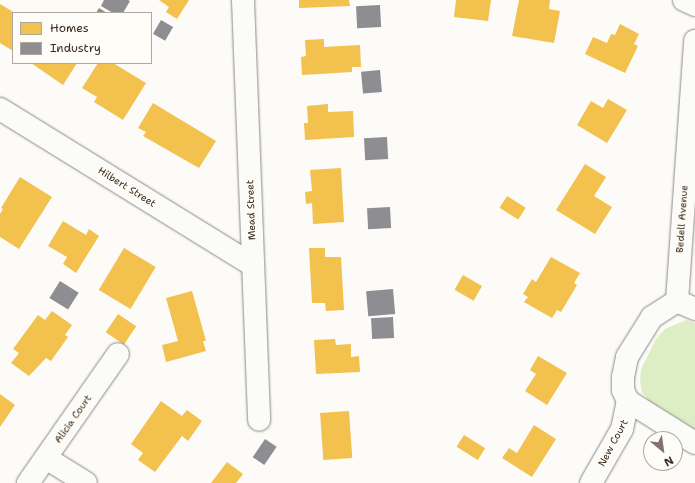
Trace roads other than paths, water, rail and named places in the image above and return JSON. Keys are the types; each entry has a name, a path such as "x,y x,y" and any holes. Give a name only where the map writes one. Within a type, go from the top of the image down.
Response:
{"street":[{"name":"Mead Street","path":"243,0 259,420"},
{"path":"684,0 695,5"},
{"name":"Bedell Avenue","path":"628,401 623,390 623,381 627,357 639,334 652,317 686,305 695,41"},
{"name":"Hilbert Street","path":"0,109 253,265"},
{"name":"Alicia Court","path":"28,483 118,354"},
{"path":"628,401 695,443"},
{"name":"New Court","path":"591,483 622,429 628,401"},
{"path":"46,458 86,483"}]}
